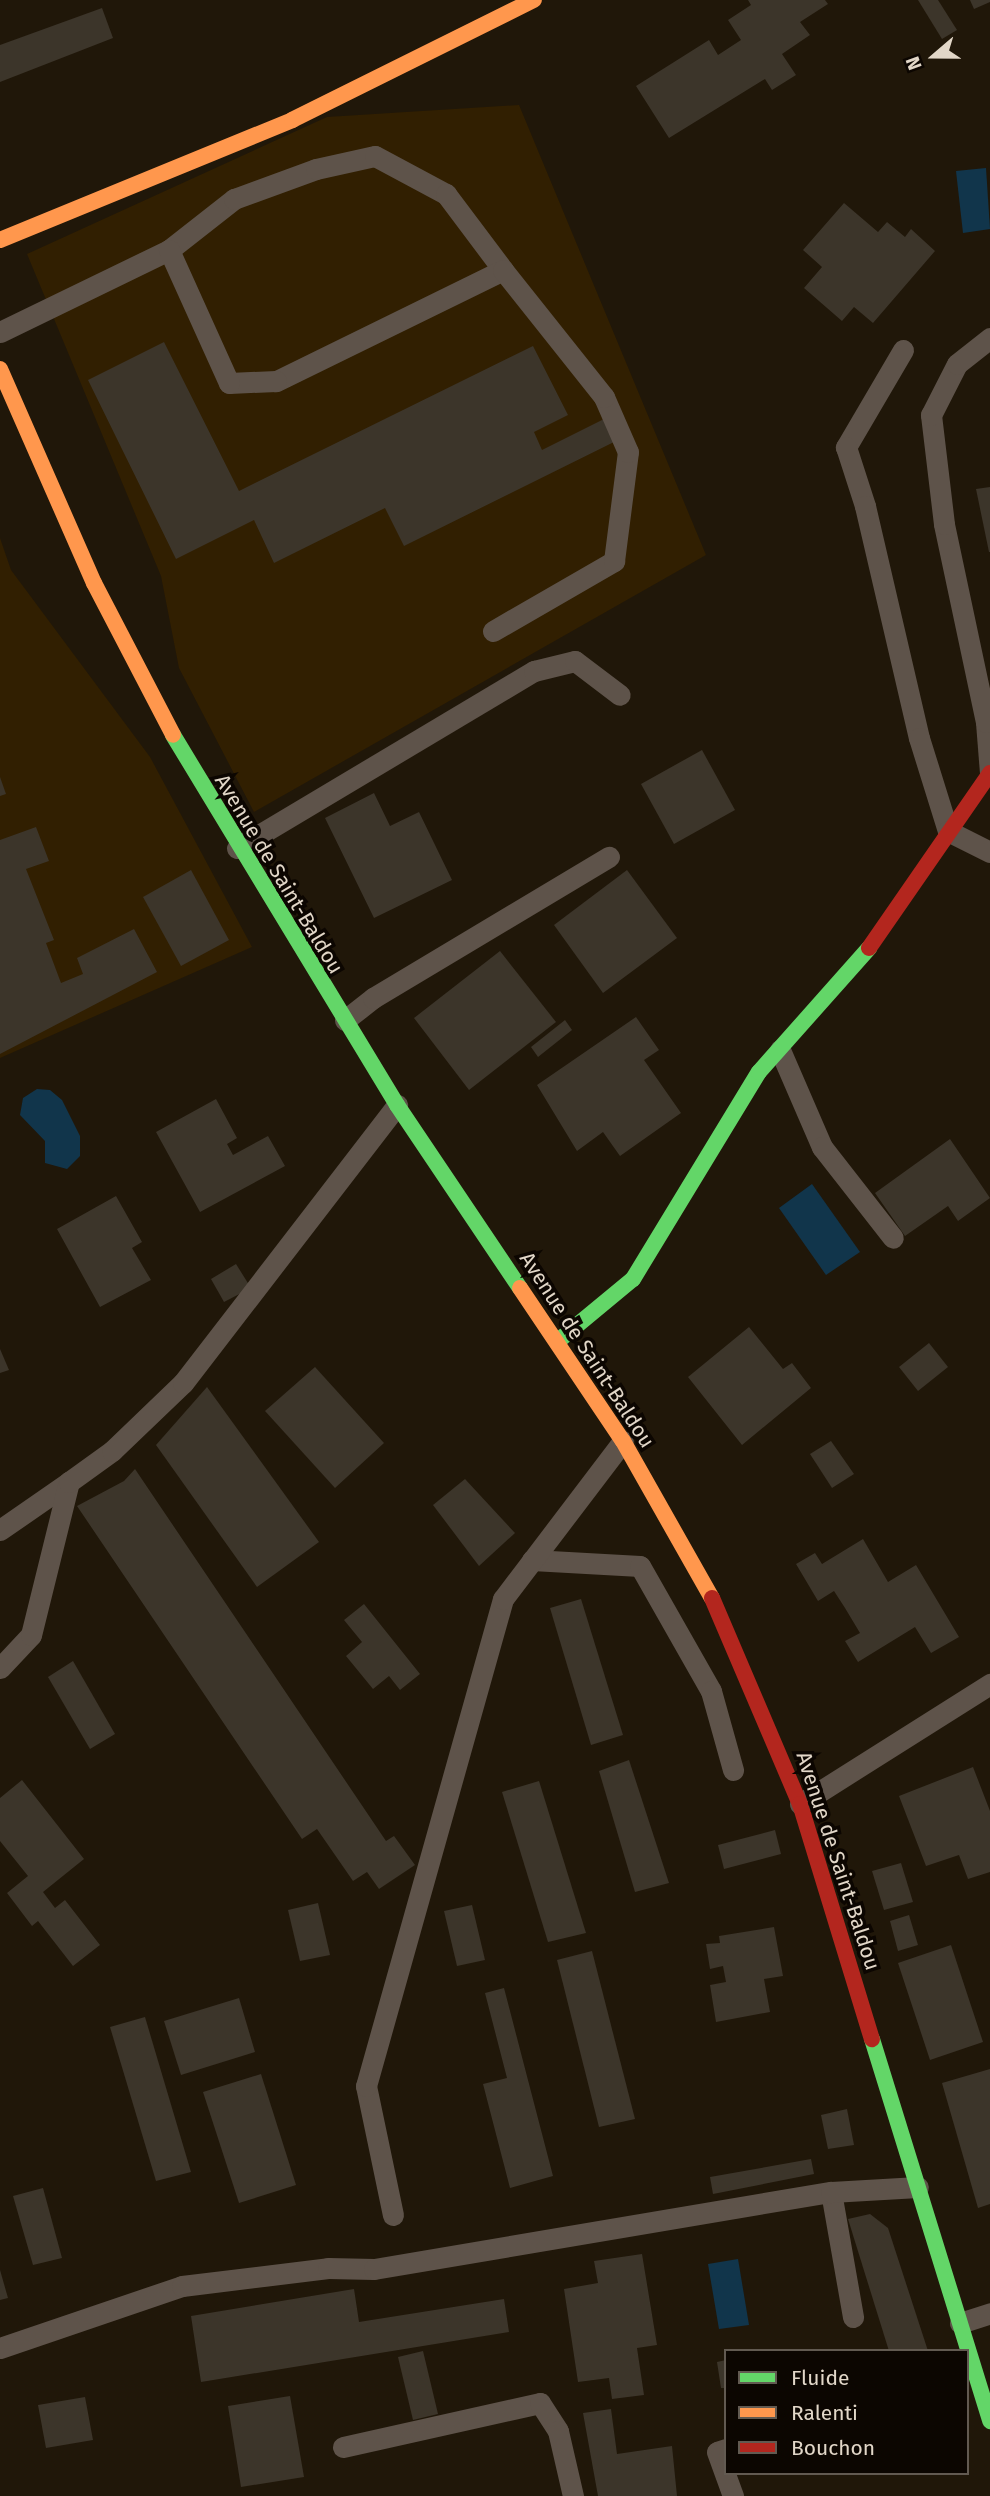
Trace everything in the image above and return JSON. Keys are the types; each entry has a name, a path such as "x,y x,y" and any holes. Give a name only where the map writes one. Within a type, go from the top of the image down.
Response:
{"street":[{"path":"0,240 292,120 534,0"},
{"name":"Avenue de Saint-Baldou","path":"0,369 94,583 237,848 397,1105 558,1341 622,1441 704,1580 800,1804 968,2349"},
{"path":"558,1341 633,1279 692,1177 760,1072 869,948 990,773"},
{"name":"Avenue de Saint-Baldou","path":"969,2352 990,2421"}],"lane":[{"path":"0,332 169,250 234,199 316,169 375,156 446,194 604,397 628,452 614,561 493,631"},
{"path":"169,250 229,383 276,381 503,270"},
{"path":"990,338 957,365 931,415 944,524 986,722 990,773"},
{"path":"903,350 846,447 865,506 919,738 948,831 990,852"},
{"path":"237,848 534,671 575,661 620,695"},
{"path":"345,1020 609,857"},
{"path":"780,1050 822,1147 893,1238"},
{"path":"0,1530 112,1451 183,1383 397,1105"},
{"path":"393,2215 366,2086 503,1600 622,1441"},
{"path":"0,1668 31,1635 69,1482"},
{"path":"532,1560 640,1566 710,1691 733,1770"},
{"path":"800,1804 990,1684"},
{"path":"0,2348 182,2286 328,2268 374,2269 831,2192 918,2187"},
{"path":"831,2192 853,2317"},
{"path":"960,2323 990,2313"},
{"path":"343,2447 540,2403 558,2431 573,2496"},
{"path":"724,2450 717,2452 724,2471"},
{"path":"725,2475 733,2496"}],"shaded area":[{"path":"519,105 706,555 254,812 179,668 161,576 27,254 327,117"},
{"path":"0,538 11,570 150,757 252,947 0,1058"}],"water":[{"path":"986,168 990,229 963,233 956,171"},
{"path":"37,1089 50,1090 62,1100 80,1136 80,1156 67,1169 45,1163 45,1141 20,1115 23,1098"},
{"path":"812,1184 860,1252 826,1275 779,1208"},
{"path":"738,2259 749,2325 719,2329 708,2264"}],"building":[{"path":"748,0 825,0 828,4 800,22 810,35 782,54 796,75 772,90 765,79 669,138 636,86 709,40 718,55 741,40 728,20 751,5"},
{"path":"918,0 938,0 957,30 942,39"},
{"path":"970,0 990,0 990,2 974,9"},
{"path":"102,8 113,38 0,82 0,45"},
{"path":"844,203 878,232 887,222 905,237 911,229 935,251 873,323 854,307 842,321 804,288 822,267 803,250"},
{"path":"164,342 239,491 533,346 568,415 534,432 542,450 604,419 614,442 404,546 385,508 274,563 254,520 176,559 88,380"},
{"path":"990,487 990,552 989,552 976,489"},
{"path":"702,750 735,810 674,844 641,784"},
{"path":"0,777 6,794 0,796"},
{"path":"374,793 390,826 419,812 452,880 374,918 325,818"},
{"path":"36,827 49,861 26,869 54,940 46,943 61,983 83,974 77,958 134,929 157,972 0,1054 0,840"},
{"path":"191,870 229,940 181,966 143,897"},
{"path":"627,870 677,938 603,993 554,925"},
{"path":"500,951 556,1022 469,1090 414,1018"},
{"path":"636,1017 659,1050 644,1060 681,1113 620,1156 603,1132 577,1151 537,1085"},
{"path":"565,1020 572,1030 538,1057 531,1047"},
{"path":"216,1099 237,1138 227,1144 233,1155 268,1136 285,1166 200,1212 156,1132"},
{"path":"950,1139 990,1198 958,1221 948,1206 905,1236 875,1193"},
{"path":"116,1196 142,1242 132,1248 151,1280 100,1307 57,1229"},
{"path":"236,1264 251,1288 224,1302 211,1279"},
{"path":"749,1327 783,1369 792,1363 811,1388 742,1445 688,1377"},
{"path":"929,1343 948,1367 918,1391 899,1367"},
{"path":"0,1349 9,1370 0,1373"},
{"path":"315,1367 384,1443 335,1488 265,1411"},
{"path":"207,1387 319,1542 257,1587 156,1445"},
{"path":"831,1441 854,1474 832,1488 810,1454"},
{"path":"135,1469 386,1841 394,1836 415,1865 379,1889 367,1872 353,1881 317,1829 302,1839 77,1506 124,1481"},
{"path":"465,1479 515,1533 479,1566 433,1505"},
{"path":"863,1539 888,1582 916,1565 959,1637 931,1653 915,1627 858,1662 845,1641 860,1633 845,1608 834,1591 818,1601 796,1564 815,1553 822,1564"},
{"path":"581,1599 623,1735 591,1745 550,1608"},
{"path":"364,1604 420,1674 400,1690 389,1676 373,1689 346,1656 362,1642 344,1620"},
{"path":"73,1661 115,1734 90,1749 48,1677"},
{"path":"629,1760 669,1883 635,1892 599,1771"},
{"path":"973,1767 990,1811 990,1872 968,1879 959,1855 926,1866 899,1796"},
{"path":"22,1780 84,1859 43,1892 55,1908 65,1900 100,1945 73,1966 38,1921 32,1926 7,1893 28,1876 0,1841 0,1798"},
{"path":"539,1781 586,1933 548,1942 502,1792"},
{"path":"775,1830 781,1854 724,1869 718,1845"},
{"path":"901,1863 913,1902 884,1910 872,1871"},
{"path":"318,1903 330,1955 300,1961 288,1910"},
{"path":"472,1905 485,1960 457,1966 444,1911"},
{"path":"909,1915 918,1945 898,1951 890,1921"},
{"path":"774,1927 783,1976 764,1979 770,2012 716,2022 710,1985 726,1982 723,1966 710,1969 706,1944 720,1943 719,1936"},
{"path":"951,1945 983,2042 930,2060 898,1963"},
{"path":"592,1951 635,2119 599,2127 557,1960"},
{"path":"504,1988 553,2176 510,2188 483,2084 507,2078 485,1993"},
{"path":"239,1998 255,2052 181,2075 164,2021"},
{"path":"145,2017 191,2172 156,2181 110,2027"},
{"path":"990,2069 990,2204 978,2208 942,2083"},
{"path":"261,2074 296,2185 239,2203 203,2092"},
{"path":"847,2109 854,2145 828,2149 821,2115"},
{"path":"811,2159 814,2174 713,2194 710,2177"},
{"path":"43,2188 62,2258 33,2265 13,2196"},
{"path":"870,2214 888,2228 927,2349 888,2349 848,2219"},
{"path":"642,2254 657,2345 637,2348 644,2395 612,2399 609,2378 578,2382 564,2289 598,2283 594,2261"},
{"path":"0,2270 8,2298 0,2300"},
{"path":"354,2289 359,2322 504,2299 509,2332 201,2382 191,2316"},
{"path":"423,2351 438,2414 413,2420 398,2357"},
{"path":"724,2360 724,2388 721,2388 717,2362"},
{"path":"290,2396 304,2477 241,2487 228,2406"},
{"path":"85,2397 93,2440 46,2448 38,2405"},
{"path":"611,2409 617,2454 672,2446 677,2496 598,2496 583,2413"}],"traffic: fast":[{"path":"173,735 397,1105 520,1288"},
{"path":"558,1341 633,1279 759,1072 869,948"},
{"path":"872,2039 968,2349"},
{"path":"969,2353 990,2421"}],"traffic: slow":[{"path":"0,240 292,120 534,0"},
{"path":"0,369 94,583 173,735"},
{"path":"520,1288 623,1441 712,1598"}],"traffic: jam":[{"path":"869,948 990,773"},
{"path":"712,1598 800,1804 872,2039"}]}
